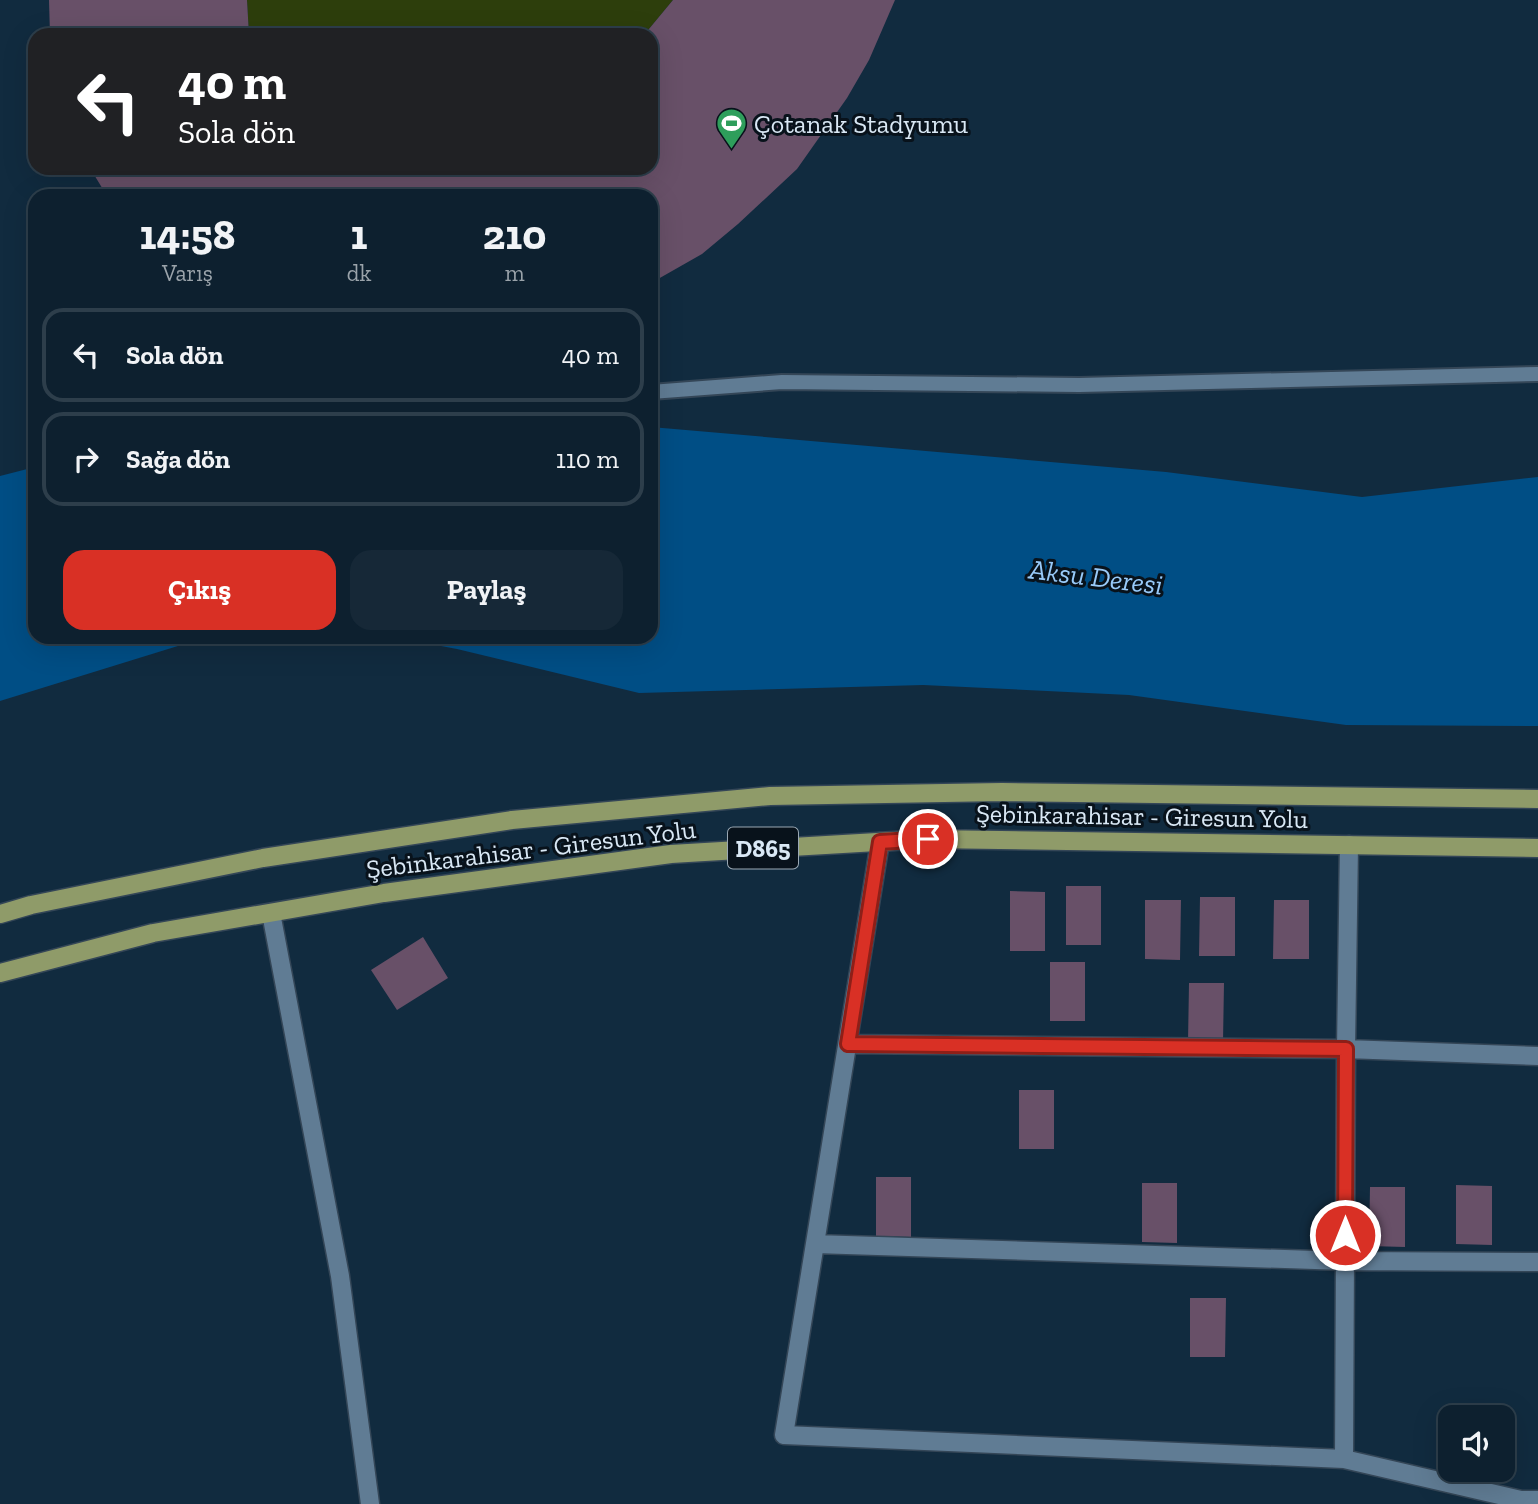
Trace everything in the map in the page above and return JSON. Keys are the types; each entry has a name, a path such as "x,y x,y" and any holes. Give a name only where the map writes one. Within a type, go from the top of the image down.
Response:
{"main road":[{"name":"Şebinkarahisar - Giresun Yolu","path":"0,914 31,905 304,852 512,820 770,796 1002,792 1538,799"},
{"name":"Şebinkarahisar - Giresun Yolu","path":"0,973 153,933 384,893 671,854 928,839 1538,848"}],"street":[{"path":"880,842 783,1435 1344,1459 1521,1500 1538,1500"},
{"path":"1344,1459 1349,845"},
{"path":"271,913 340,1276 370,1504"},
{"path":"848,1044 1346,1049 1538,1056"},
{"path":"815,1244 1345,1261 1538,1262"}],"lane":[{"path":"658,391 782,382 1079,385 1538,373"}],"green space":[{"path":"247,0 673,0 650,28 249,28"}],"water":[{"name":"Aksu Deresi","path":"658,428 1166,472 1362,497 1538,477 1538,726 1346,725 1129,695 923,685 639,693 430,644 658,644"},
{"path":"28,469 28,644 184,644 0,701 0,476"}],"building":[{"path":"49,0 247,0 249,28 50,28"},
{"name":"Çotanak Stadyumu","path":"673,0 895,0 869,60 847,98 797,169 702,254 658,279 658,189 103,189 94,175 658,175 658,28 650,28"},
{"path":"1066,886 1101,886 1101,945 1066,945"},
{"path":"1010,891 1045,892 1045,951 1010,951"},
{"path":"1200,897 1235,897 1235,956 1199,956"},
{"path":"1145,900 1181,900 1180,960 1145,959"},
{"path":"1274,900 1309,900 1309,959 1273,959"},
{"path":"423,937 448,978 397,1010 371,970"},
{"path":"1050,962 1085,962 1085,1021 1050,1021"},
{"path":"1189,983 1224,983 1223,1042 1188,1042"},
{"path":"1019,1090 1054,1090 1054,1149 1019,1149"},
{"path":"876,1177 911,1177 911,1237 876,1236"},
{"path":"1142,1183 1177,1183 1177,1243 1142,1242"},
{"path":"1456,1185 1492,1186 1492,1245 1456,1244"},
{"path":"1370,1187 1405,1187 1405,1247 1369,1246"},
{"path":"1190,1298 1226,1298 1225,1357 1190,1357"}],"place":[{"name":"Çotanak Stadyumu","path":"731,151"}],"route":[{"path":"928,839 880,842 848,1044 1346,1049 1345,1235"}]}
